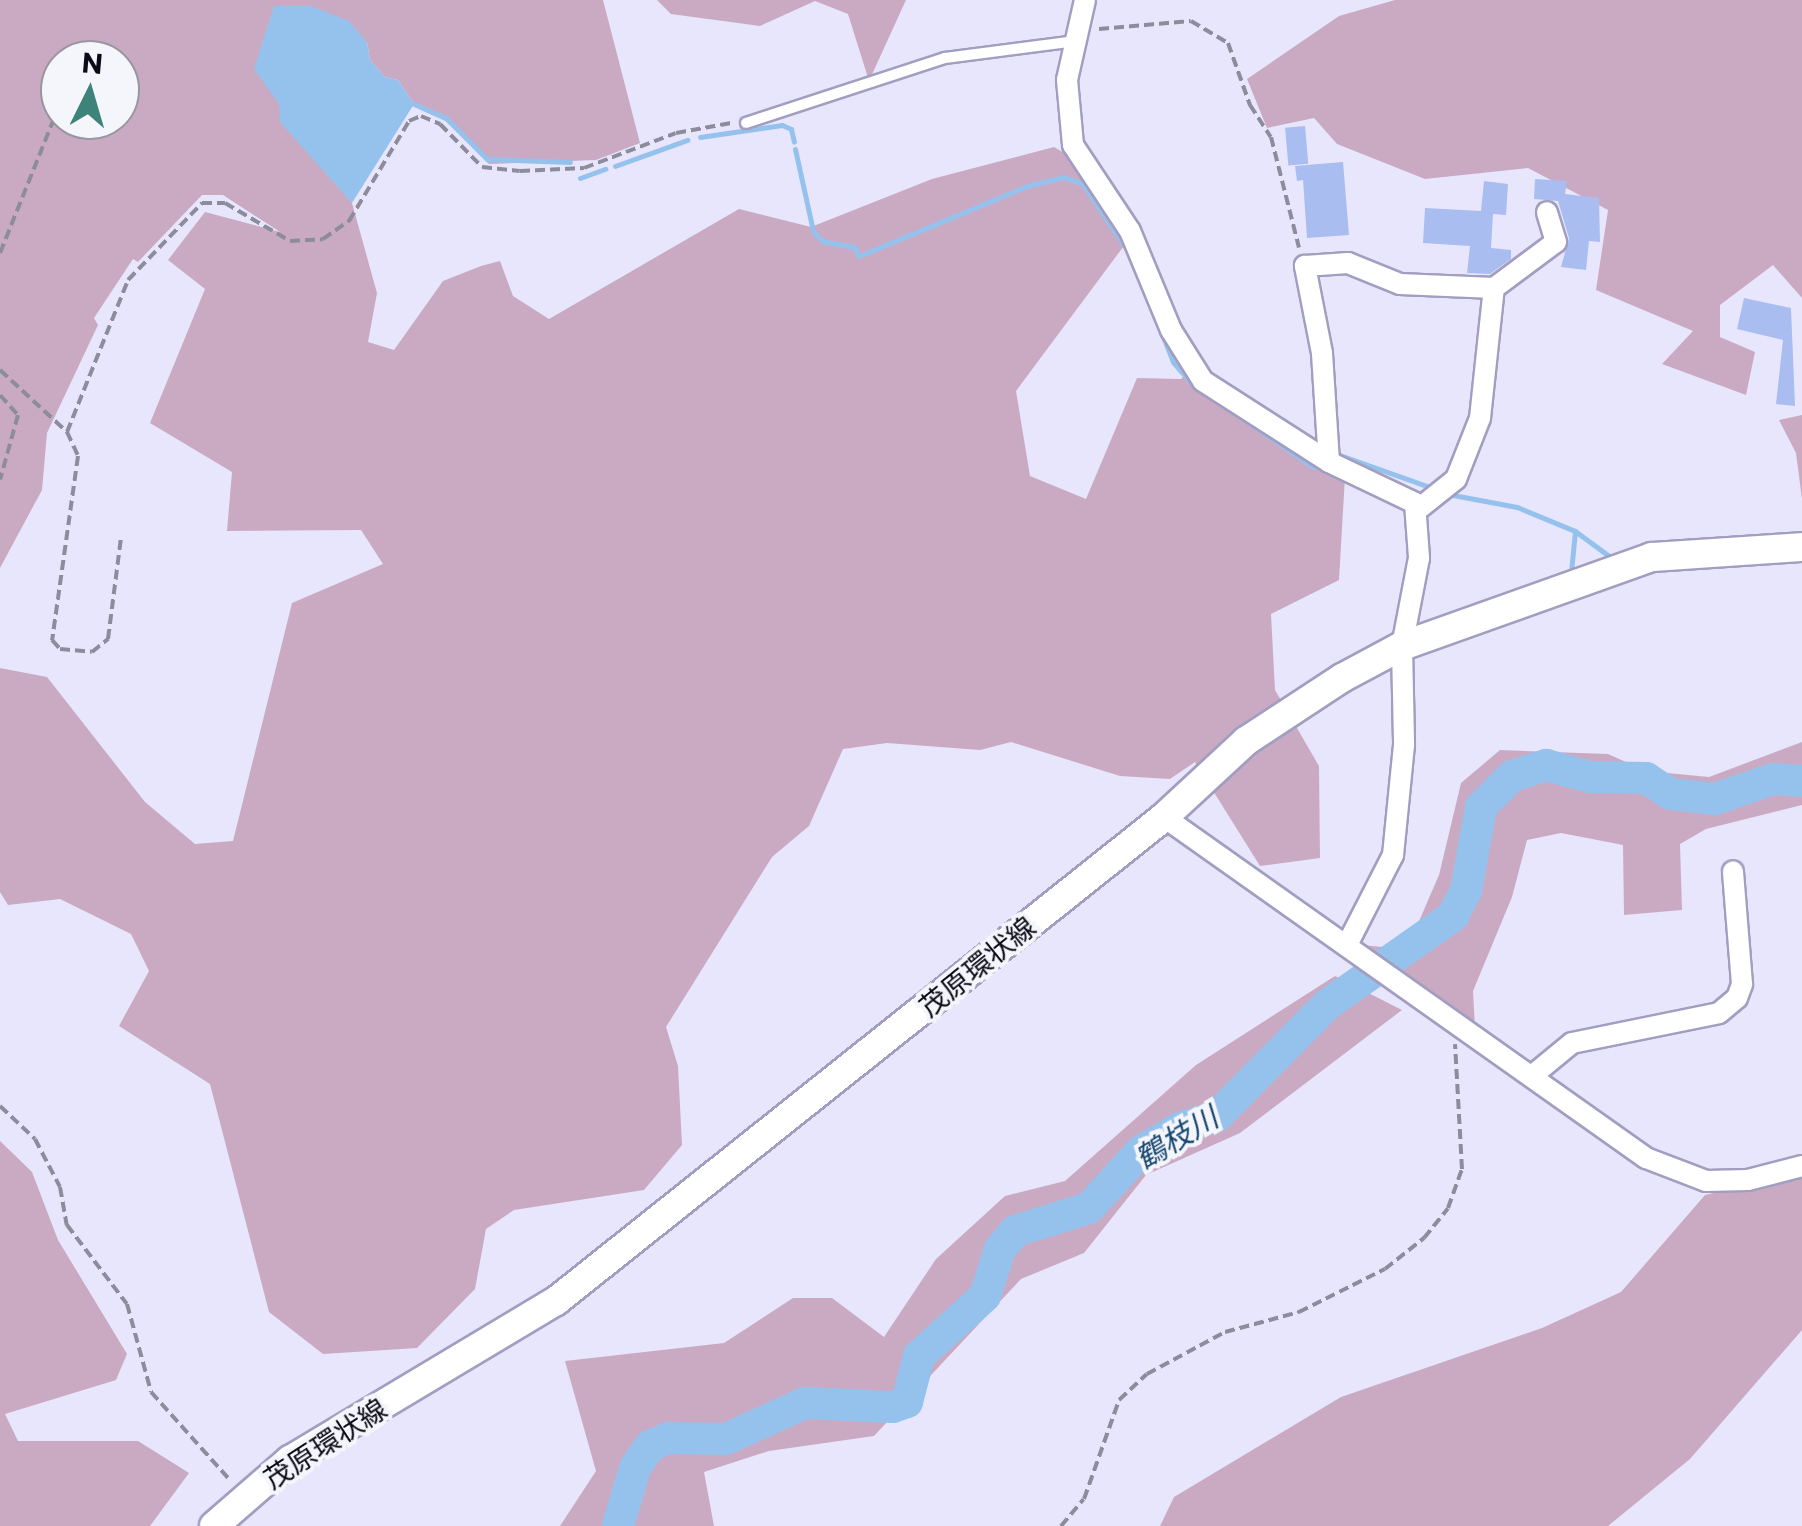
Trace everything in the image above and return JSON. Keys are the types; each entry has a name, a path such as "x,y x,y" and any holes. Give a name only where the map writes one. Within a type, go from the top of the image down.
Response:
{"main road":[{"name":"茂原環状線","path":"214,1526 245,1495 290,1460 556,1301 1164,817 1246,741 1402,646 1652,558 1802,547"}],"street":[{"path":"1085,0 1067,80 1073,145 1130,231 1170,330 1203,381 1329,462 1415,503 1419,558 1402,646 1404,746 1394,856 1352,948"},
{"path":"1329,462 1322,353 1304,266 1337,262 1400,284 1494,288 1556,242 1547,212"},
{"path":"1416,511 1456,478 1480,418 1494,288"},
{"path":"1164,817 1533,1074 1631,1148 1689,1176 1748,1180 1802,1166"},
{"path":"1533,1074 1572,1043 1719,1013 1738,998 1733,871"}],"lane":[{"path":"746,122 945,58 1078,34"}],"path":[{"path":"1078,34 1190,21 1228,43 1250,105 1271,137 1304,266"},
{"path":"68,432 128,280 202,202 224,203 290,241 322,239 349,220 409,121 421,116 440,124 482,166 520,171 584,168 694,128 746,122"},
{"path":"0,253 46,140"},
{"path":"0,370 68,432 78,456 52,640 60,648 92,652 108,639 121,538"},
{"path":"0,394 18,415 10,461 0,480"},
{"path":"1061,1526 1084,1499 1119,1400 1146,1374 1184,1350 1299,1312 1385,1269 1424,1238 1448,1208 1462,1169 1454,1022"},
{"path":"0,1106 35,1139 60,1187 67,1225 127,1304 152,1392 245,1495"}],"shaded area":[{"path":"0,0 603,0 640,143 596,160 489,164 439,114 414,104 398,80 385,77 370,60 367,42 324,168 352,203 377,293 368,342 394,350 443,281 481,266 500,261 513,296 549,319 739,209 811,227 932,179 1054,147 1071,157 1129,239 1016,391 1030,476 1086,499 1137,378 1181,379 1187,373 1298,457 1345,477 1339,580 1271,614 1275,690 1319,766 1320,858 1260,866 1195,762 1170,779 1120,776 1011,742 980,750 887,743 843,749 809,826 772,857 666,1027 678,1066 682,1145 644,1190 514,1210 486,1229 475,1289 417,1348 323,1354 269,1312 210,1084 119,1026 149,971 131,934 60,899 8,905 0,892 0,668 47,677 145,802 195,844 233,841 292,603 383,564 361,530 227,531 232,472 150,423 205,289 168,260 205,212 280,232 223,195 202,195 138,262 133,259 94,318 98,325 47,433 42,490 0,568"},
{"path":"657,0 906,0 869,81 848,14 815,1 760,26 671,14"},
{"path":"1395,0 1802,0 1802,298 1773,265 1720,305 1720,337 1755,352 1746,395 1662,364 1693,331 1596,290 1608,210 1528,168 1425,179 1337,144 1314,118 1267,128 1247,79 1339,16"},
{"path":"1802,415 1802,499 1796,453 1779,420"},
{"path":"1802,742 1802,805 1706,829 1680,844 1682,910 1624,915 1623,845 1561,833 1527,840 1512,897 1473,991 1475,1028 1360,945 1395,948 1410,942 1439,875 1461,783 1500,750 1608,754 1646,771 1709,777"},
{"path":"1335,976 1402,1010 1240,1133 1146,1175 1084,1253 1021,1279 874,1436 769,1451 704,1472 714,1526 560,1526 596,1471 565,1361 724,1343 793,1298 832,1298 884,1337 936,1259 1005,1196 1065,1181 1196,1065"},
{"path":"0,1141 32,1172 58,1240 127,1354 116,1380 5,1414 18,1441 138,1441 189,1473 150,1526 0,1526"},
{"path":"1802,1172 1802,1330 1690,1459 1608,1526 1160,1526 1174,1497 1341,1397 1542,1328 1621,1292 1705,1195"}],"water":[{"path":"274,6 311,6 349,21 367,42 370,60 385,77 398,80 414,104 352,203 280,122 279,104 254,69"}],"building":[{"path":"1305,126 1308,164 1288,166 1285,128"},
{"path":"1343,162 1349,235 1307,238 1303,180 1297,181 1295,166"},
{"path":"1535,179 1567,181 1565,194 1599,198 1600,242 1589,241 1586,270 1561,267 1569,238 1558,201 1534,199"},
{"path":"1484,181 1508,184 1506,215 1493,214 1491,248 1511,250 1511,259 1490,274 1467,273 1470,246 1423,243 1425,208 1481,211"},
{"path":"1744,298 1791,308 1795,406 1776,404 1783,340 1737,329"}],"waterway":[{"path":"414,104 447,119 487,159 570,162"},
{"path":"700,137 782,125 791,129 794,142"},
{"path":"615,166 687,140"},
{"path":"795,149 813,231 822,241 854,247 859,256 1027,186 1064,177 1083,184 1128,251"},
{"path":"580,178 605,169"},
{"path":"1155,316 1173,362 1192,384 1313,467"},
{"path":"1334,453 1435,489"},
{"path":"1453,495 1517,507 1575,531 1609,556"},
{"path":"1571,572 1575,531"},
{"name":"鶴枝川","path":"618,1526 635,1468 650,1446 668,1438 726,1439 805,1403 893,1407 907,1402 919,1356 985,1296 1000,1249 1015,1231 1089,1208 1141,1151 1180,1128 1217,1116 1328,1004 1453,916 1466,891 1481,807 1512,776 1546,765 1590,777 1646,778 1671,794 1715,799 1773,779 1802,781"}]}
